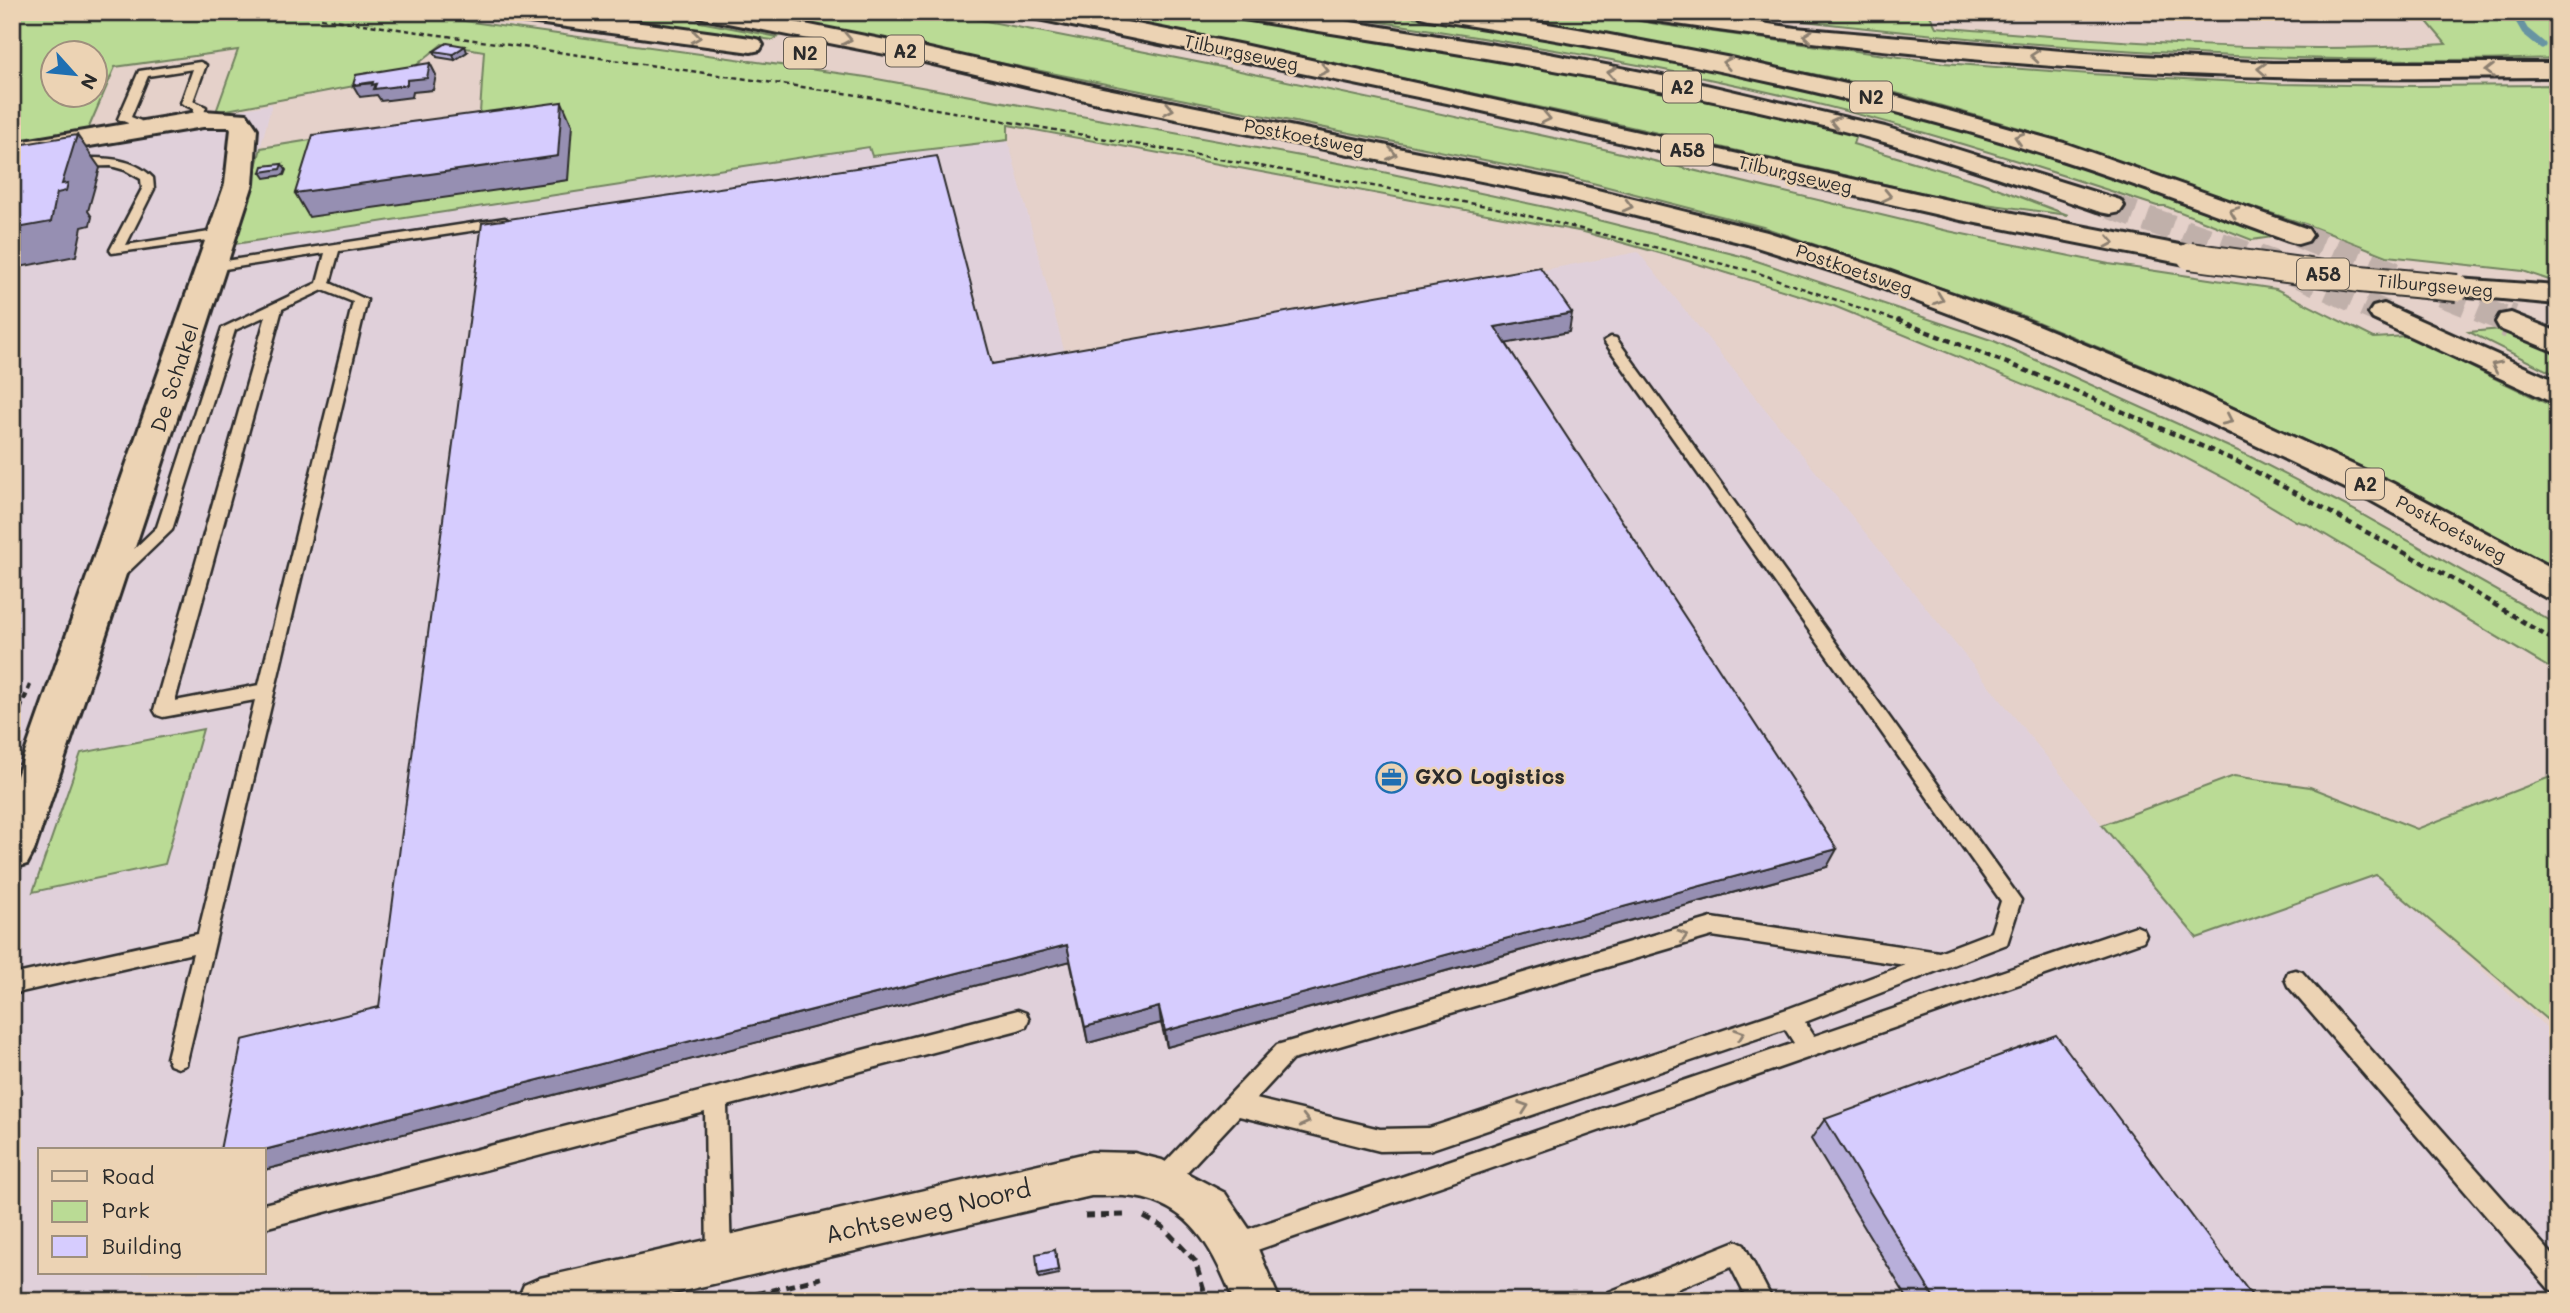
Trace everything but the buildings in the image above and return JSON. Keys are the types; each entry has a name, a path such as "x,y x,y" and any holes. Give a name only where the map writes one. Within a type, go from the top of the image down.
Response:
{"main road":[{"name":"Postkoetsweg","path":"507,12 1102,96"},
{"name":"Postkoetsweg","path":"707,12 916,53 1102,96 1561,189 1758,239 1870,274 2012,326 2166,390 2380,491 2558,588"},
{"name":"Tilburgseweg","path":"1038,12 1540,117 1996,221 2190,256 2360,279 2558,295"},
{"name":"A2","path":"1242,12 1651,80 1841,123 1998,167 2110,206"},
{"name":"N2","path":"1429,12 1650,48 1858,93 2101,164 2298,235"},
{"path":"1642,12 1795,35 2085,61 2272,70 2558,70"},
{"name":"De Schakel","path":"12,151 197,120 238,119 244,129 239,184 12,851"},
{"path":"2384,313 2558,396"},
{"path":"2511,322 2558,344"}],"street":[{"name":"Achtseweg Noord","path":"540,1301 723,1280 1091,1174 1134,1175 1163,1182 1209,1209 1234,1247 1257,1301"}],"lane":[{"path":"131,130 135,121 124,119 143,73 200,65 187,103 200,107 197,120"},
{"path":"58,165 112,162 138,170 147,178 148,189 117,250 222,234"},
{"path":"212,267 523,219"},
{"path":"323,285 332,248"},
{"path":"104,585 164,530 229,328 323,285 360,300 178,1058"},
{"path":"266,691 163,710 276,306"},
{"path":"1238,1105 1380,1140 1429,1139 1790,1018 2000,938 2011,900 1611,341"},
{"path":"1163,1182 1285,1052 1617,954 1712,927 1939,961"},
{"path":"1234,1247 2136,935"},
{"path":"12,985 206,941"},
{"path":"2295,979 2558,1280"},
{"path":"1790,1018 1810,1048"},
{"path":"266,1215 1017,1020"},
{"path":"716,1098 723,1280"},
{"path":"1618,1301 1736,1253 1761,1301"}],"path":[{"path":"321,18 851,94 1492,207 1755,272 1863,307 2050,380 2238,462 2449,577 2558,643"},
{"path":"1070,1219 1095,1214 1140,1215 1163,1227 1195,1261 1207,1301"},
{"name":"Achtseweg Noord","path":"723,1280 833,1275"}],"shaded area":[{"path":"272,104 235,244 870,147 872,156 1008,140 1067,361 1638,252 2102,825 2197,938 2376,875 2558,1038 2558,1301 12,1301 12,151"}],"green space":[{"path":"400,12 866,77 1355,166 1550,208 1745,257 1994,341 2249,456 2352,509 2558,625 2558,673 2307,524 2296,521 2226,479 2121,424 1834,306 1584,232 1008,125 1008,140 872,156 869,147 235,244 261,148 480,113 484,51 442,44 402,77 216,112 238,50 115,67 108,83 108,38 38,38 38,108 97,108 86,134 12,146 12,14"},
{"path":"565,12 648,12 778,37 773,40"},
{"path":"747,12 939,12 1207,64 1587,145 1948,231 2109,264 2276,289 2374,338 2407,336 2558,409 2558,573 2387,479 2174,379 2021,315 1763,227 1569,177"},
{"path":"1087,12 1205,12 1634,83 1856,135 1853,144 1981,182 2068,215 1955,200 1600,120"},
{"path":"1316,12 1378,12 1647,53 1853,97 2017,143 2286,235 2252,240 2165,206 2157,206 1929,134 1787,96 1586,55"},
{"path":"1468,12 1588,12 1663,25 1944,63 2090,74 2279,84 2558,85 2558,283 2523,271 2387,256 2308,225 2099,158 2023,129 1868,85 1652,42"},
{"path":"1729,12 1928,12 1936,27 2191,45 2319,48 2446,44 2419,12 2558,12 2558,58 2350,60 2142,52 1935,35"},
{"path":"2512,328 2558,350 2558,376 2469,332"},
{"path":"203,729 165,864 33,892 81,753"},
{"path":"2558,774 2558,1029 2376,875 2197,938 2102,825 2234,776 2310,787 2417,829"}],"waterway":[{"path":"2514,12 2525,31 2542,45"}],"tunnel":[{"path":"2110,206 2272,263 2384,313"},
{"path":"2298,235 2511,322 2506,320"}],"place":[{"name":"GXO Logistics","path":"1392,777"}]}
